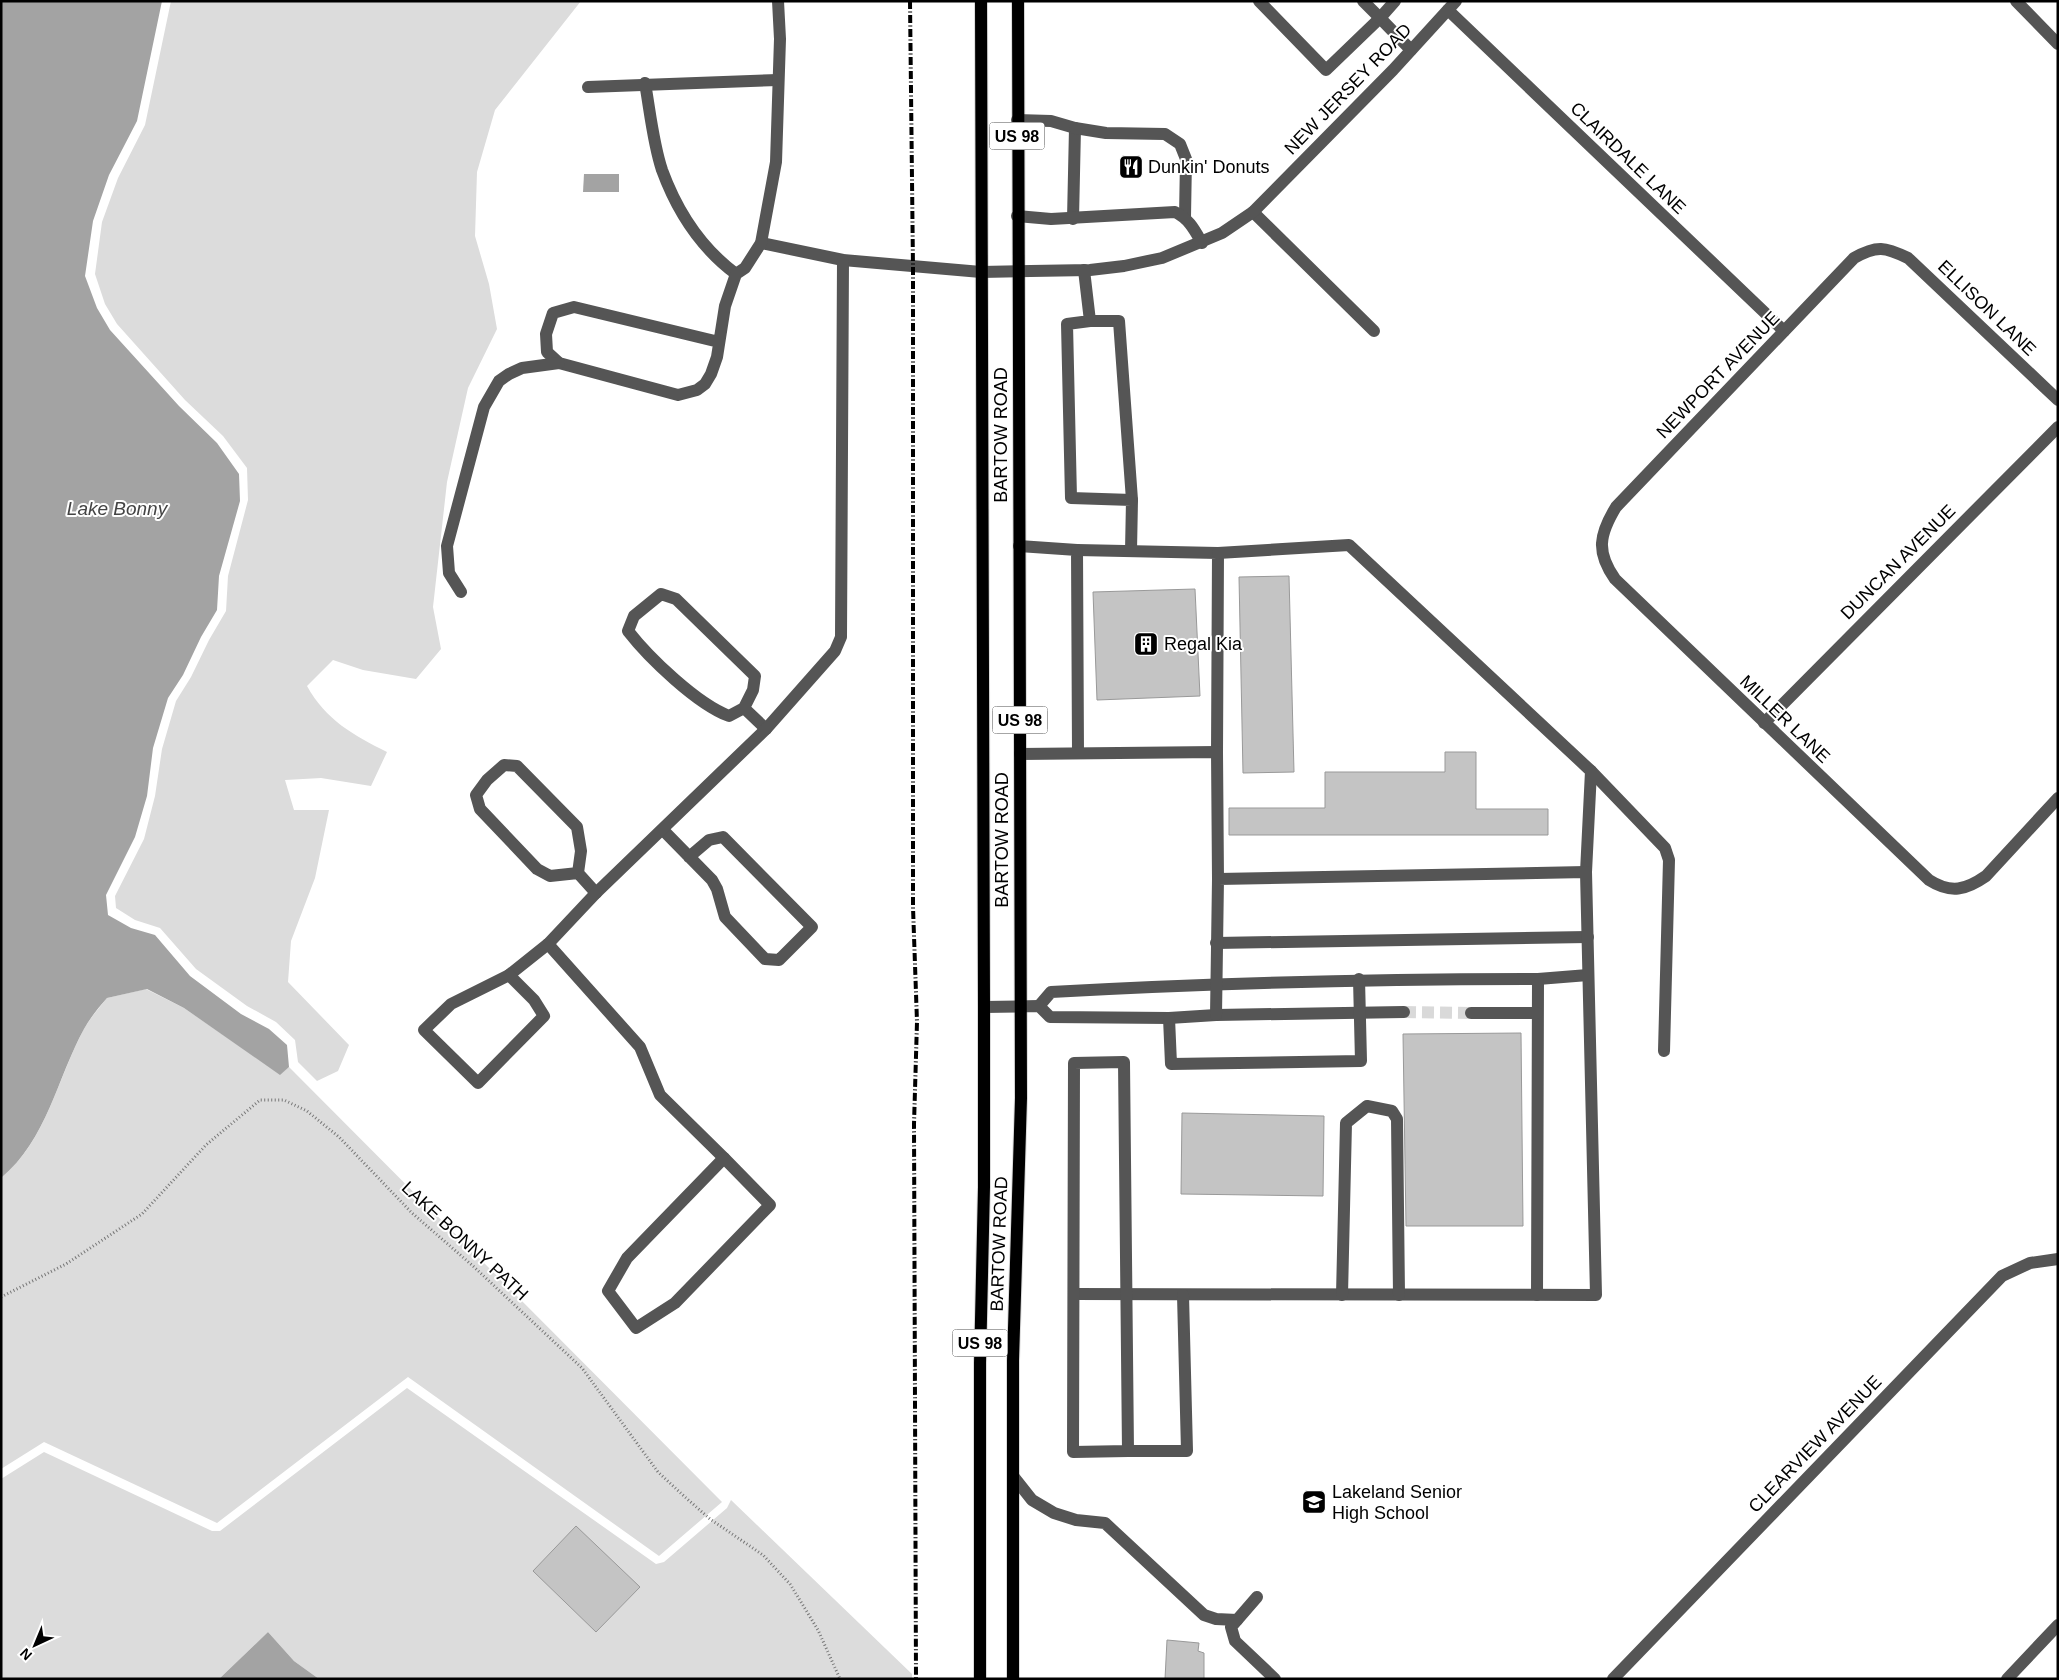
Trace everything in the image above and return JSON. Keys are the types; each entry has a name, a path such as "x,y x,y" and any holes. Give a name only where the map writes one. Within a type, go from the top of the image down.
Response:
{"main road":[{"name":"BARTOW ROAD","path":"980,1679 980,1363 984,1187 981,1"},
{"name":"BARTOW ROAD","path":"1013,1679 1013,1361 1019,1187 1021,1006 1017,272 1018,1"}],"street":[{"path":"461,592 449,573 447,546 484,407 499,381 522,368 559,363 678,395 697,390 705,384 711,374 725,306 736,274 745,268 761,243 776,162 780,39 778,1"},
{"path":"1259,1 1326,70 1395,1"},
{"path":"1362,1 1411,50"},
{"path":"2016,1 2058,44"},
{"name":"NEW JERSEY ROAD","path":"761,243 843,260 981,272 1084,270 1124,266 1162,258 1202,243 1237,224 1253,212 1411,50 1452,5"},
{"name":"CLAIRDALE LANE","path":"1452,5 1784,331"},
{"path":"588,87 645,83 778,80"},
{"path":"645,83 662,169 690,228 717,260 736,274"},
{"path":"1018,120 1051,121 1075,128 1106,133 1165,134 1174,138 1184,150 1186,159 1185,217"},
{"path":"1073,219 1075,128"},
{"path":"1017,216 1051,220 1146,212 1175,212 1185,217 1202,243"},
{"path":"1253,212 1374,331"},
{"name":"NEWPORT AVENUE","path":"1602,552 1600,544 1607,522 1616,507 1854,258 1869,249 1887,248"},
{"name":"ELLISON LANE","path":"1887,248 1908,258 2058,400"},
{"path":"509,975 534,1000 544,1016 478,1083 424,1030 451,1004 509,975 548,944 596,893 664,830 766,730 835,651 841,637 843,260"},
{"path":"1084,270 1090,321"},
{"path":"559,363 547,352 546,334 553,313 574,307 719,342"},
{"path":"1131,551 1132,500 1119,321 1090,321 1067,324 1072,498 1132,500"},
{"name":"DUNCAN AVENUE","path":"1764,723 2058,427"},
{"path":"1019,546 1077,550 1218,553 1349,545 1591,771 1665,848 1669,860 1664,1051"},
{"path":"1077,550 1078,753"},
{"name":"MILLER LANE","path":"1602,552 1605,566 1615,579 1929,880 1945,888 1972,886 1986,876 2058,798"},
{"path":"1216,1015 1218,553"},
{"path":"661,594 676,599 755,676 753,690 744,708 729,716 714,710 644,651 628,631 634,616 661,594"},
{"path":"744,708 766,730"},
{"path":"1020,754 1217,752"},
{"path":"578,873 550,876 537,869 480,810 476,795 487,780 504,764 517,766 577,827 581,851 578,873 596,893"},
{"path":"1076,1294 1596,1295 1586,872 1591,771"},
{"path":"664,830 689,857 712,880 717,889 725,917 765,959 779,960 812,928 723,837 709,840 689,857"},
{"path":"1218,879 1586,872"},
{"path":"1216,943 1588,937"},
{"path":"548,944 640,1047 660,1096 724,1158 770,1205 675,1303 636,1328 608,1291 627,1258 724,1158"},
{"path":"1039,1006 1051,992 1216,983 1359,979 1538,979 1588,975"},
{"path":"1169,1018 1171,1064 1361,1061 1359,979"},
{"path":"1537,1295 1538,979"},
{"path":"984,1007 1039,1006 1050,1018 1169,1018 1361,1011 1404,1012"},
{"path":"1471,1013 1537,1013"},
{"path":"1128,1451 1124,1062 1074,1063 1076,1294 1073,1452 1187,1451 1183,1295"},
{"path":"1342,1295 1346,1123 1367,1106 1392,1111 1397,1119 1399,1295"},
{"name":"CLEARVIEW AVENUE","path":"1613,1679 2002,1276 2030,1263 2058,1259"},
{"path":"1013,1476 1032,1500 1054,1513 1076,1520 1105,1523 1204,1616 1216,1620 1238,1620"},
{"path":"1257,1597 1231,1627 1235,1641 1275,1679"},
{"path":"2007,1679 2058,1625"}],"path":[{"name":"LAKE BONNY PATH","path":"1,1297 66,1264 142,1214 206,1145 260,1100 284,1100 307,1111 339,1137 412,1213 473,1266 582,1368 658,1472 678,1491 710,1519 763,1555 790,1584 818,1630 840,1679"}],"shaded area":[{"path":"171,1 581,1 495,110 477,172 475,236 489,284 497,329 468,388 447,482 433,607 441,649 416,679 363,670 333,660 307,686 314,698 341,725 387,752 371,786 321,778 285,780 294,810 329,810 315,878 291,941 288,982 349,1045 338,1071 317,1081 298,1062 295,1040 276,1022 247,1006 196,969 160,928 135,920 116,908 115,896 144,839 155,796 162,749 176,701 226,611 228,576 248,500 247,468 223,436 185,400 117,324 105,304 95,274 102,222 118,178 145,125"},
{"path":"146,989 184,1008 280,1074 289,1067 722,1502 659,1556 408,1377 217,1523 44,1442 1,1469 1,1178 17,1163 30,1146 50,1108 84,1029 95,1013 107,998"},
{"path":"407,1388 656,1564 664,1562 727,1508 731,1500 912,1674 912,1679 319,1679 294,1661 268,1632 219,1679 1,1679 1,1479 44,1452 212,1531 220,1531"}],"water":[{"name":"Lake Bonny","path":"1,1 162,1 137,121 109,175 93,221 85,276 97,308 110,330 179,406 217,443 239,474 240,501 219,576 217,610 201,637 183,675 168,698 153,748 147,796 135,837 106,895 108,915 131,928 155,935 190,976 241,1014 269,1029 287,1045 289,1067 280,1075 184,1008 147,989 107,998 84,1029 50,1108 30,1146 17,1163 1,1178"},
{"path":"584,174 619,174 619,192 583,192"},
{"path":"268,1632 294,1661 319,1679 219,1679"}],"building":[{"path":"1289,576 1294,772 1243,773 1239,577"},
{"name":"Regal Kia","path":"1195,589 1200,696 1097,700 1093,592"},
{"path":"1445,752 1476,752 1476,809 1548,809 1548,835 1229,835 1229,808 1325,808 1325,772 1445,772"},
{"path":"1521,1033 1523,1226 1406,1226 1403,1034"},
{"path":"1182,1113 1324,1116 1323,1196 1181,1194"},
{"path":"576,1526 640,1587 596,1632 533,1571"},
{"path":"1167,1640 1199,1643 1198,1651 1204,1653 1204,1679 1165,1679"}],"tunnel":[{"path":"1404,1012 1471,1013"}],"railway":[{"path":"910,1 913,268 913,907 917,1022 914,1124 916,1679"}],"place":[{"name":"Dunkin' Donuts","path":"1131,167"},
{"name":"Regal Kia","path":"1146,644"},
{"name":"Lakeland Senior High School","path":"1314,1502"}]}
